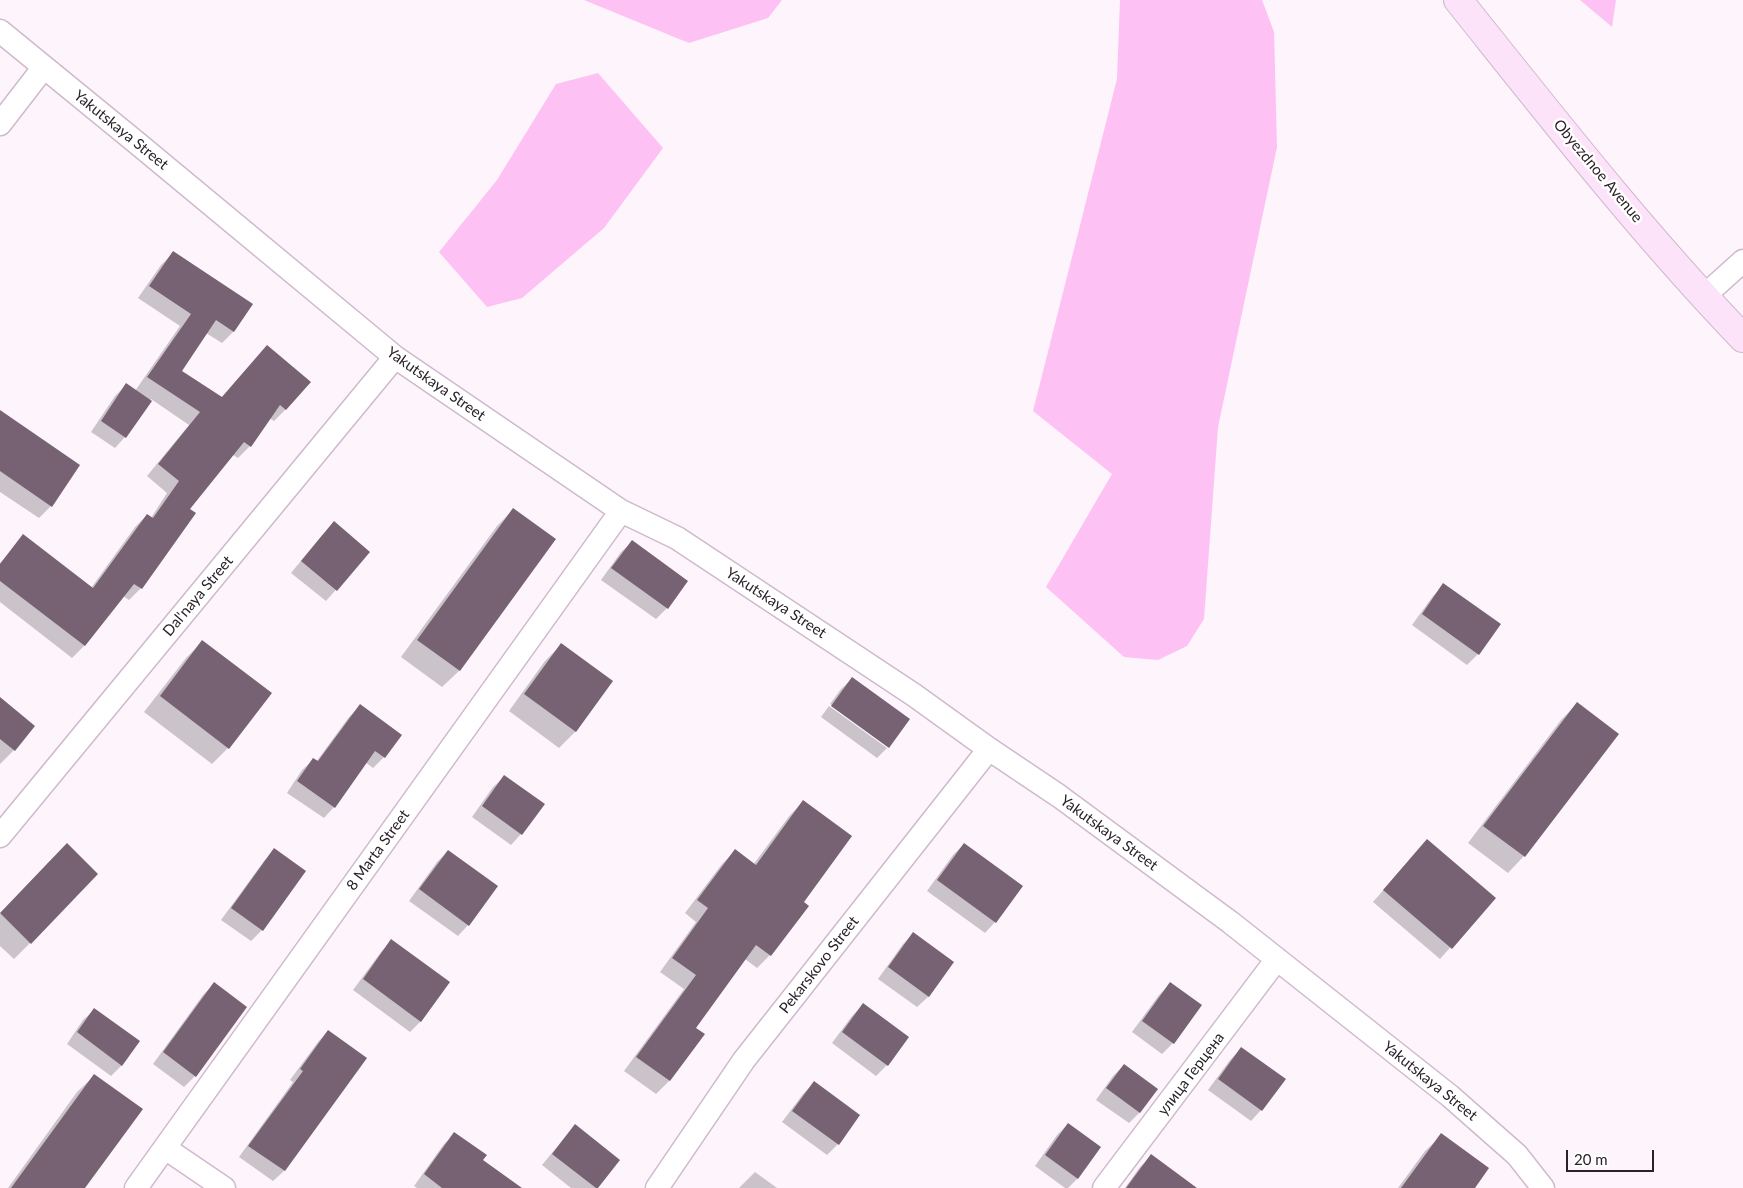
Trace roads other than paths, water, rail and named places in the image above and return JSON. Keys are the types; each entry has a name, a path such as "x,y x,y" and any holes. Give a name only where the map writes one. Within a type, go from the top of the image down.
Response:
{"main road":[{"name":"Obyezdnoe Avenue","path":"1458,0 1616,194 1704,297 1743,338"}],"street":[{"name":"Yakutskaya Street","path":"0,31 395,357 620,511 677,538 914,695 988,749 1059,796 1277,959 1450,1096 1517,1155 1543,1188"},
{"path":"0,124 44,68"},
{"path":"1704,297 1743,261"},
{"name":"Dal'naya Street","path":"0,836 395,357"},
{"name":"8 Marta Street","path":"136,1188 620,511"},
{"name":"Pekarskovo Street","path":"658,1188 744,1060 988,749"},
{"name":"улица Герцена","path":"1104,1188 1277,959"},
{"path":"164,1148 224,1188"}]}
